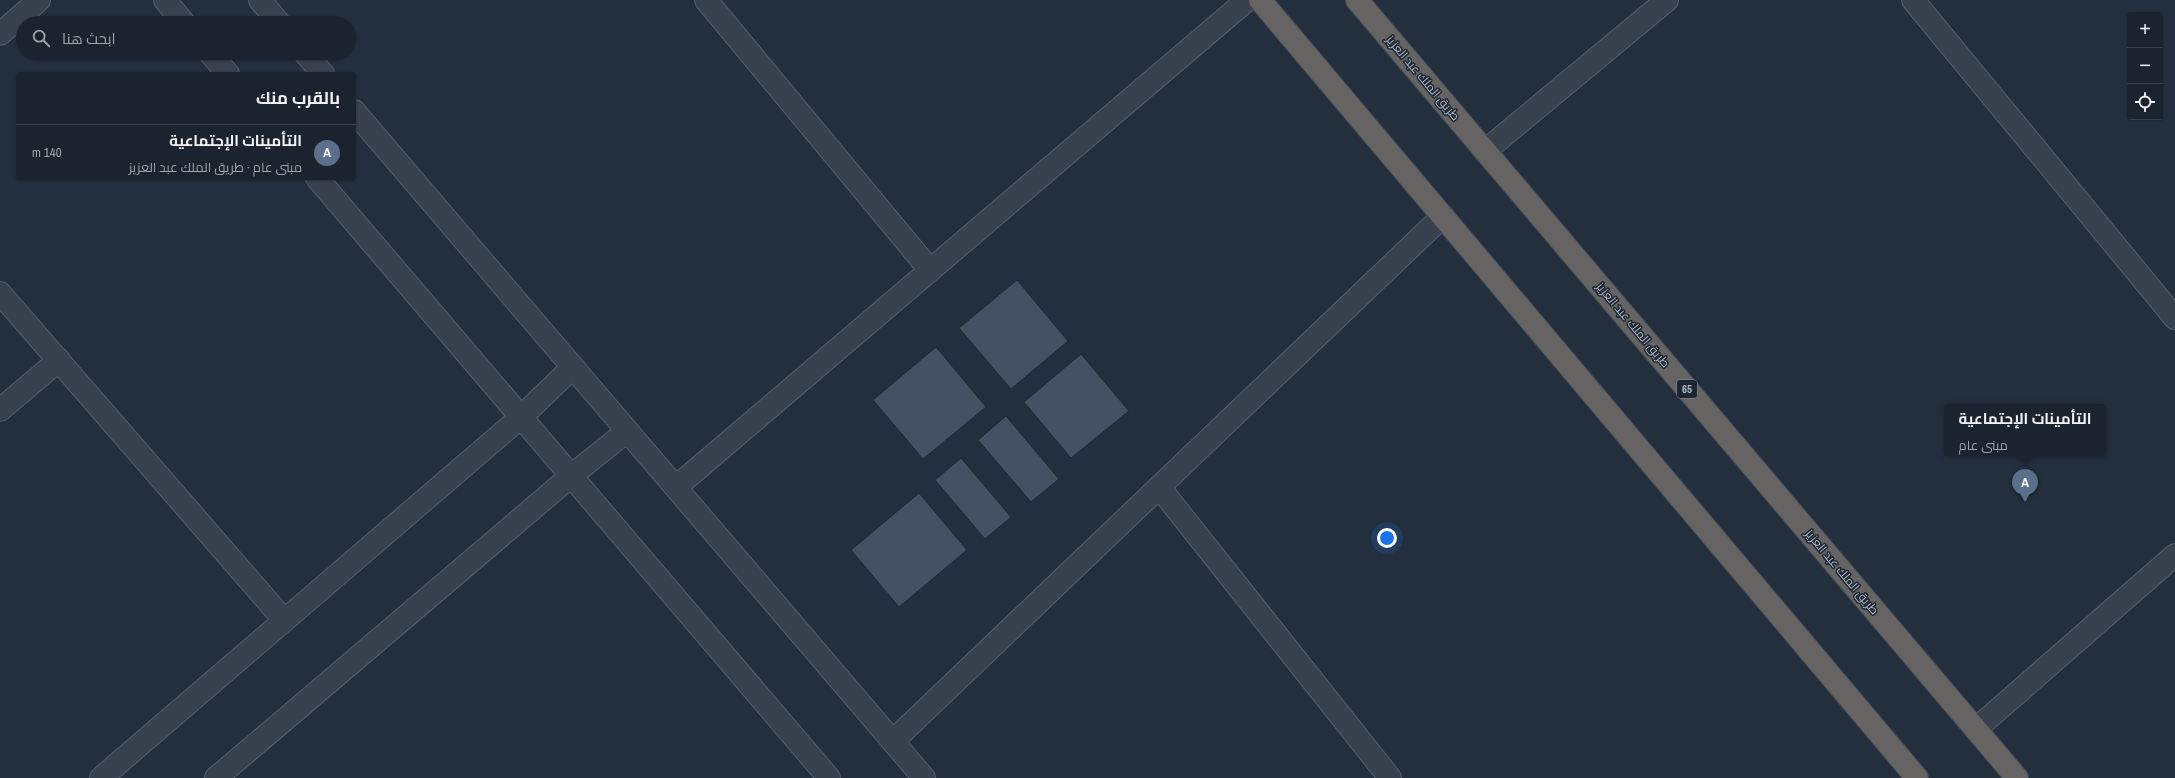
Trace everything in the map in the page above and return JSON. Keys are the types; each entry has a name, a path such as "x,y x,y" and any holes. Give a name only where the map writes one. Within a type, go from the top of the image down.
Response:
{"highway":[{"path":"1260,0 1917,778"},
{"name":"طريق الملك عبد العزيز","path":"1357,0 2017,778"}],"street":[{"path":"21,16 39,0"},
{"path":"165,0 178,16"},
{"path":"260,0 273,16"},
{"path":"706,0 930,270"},
{"path":"676,487 1247,0"},
{"path":"1485,151 1667,0"},
{"path":"1913,0 2175,318"},
{"path":"0,34 16,20"},
{"path":"216,60 226,72"},
{"path":"311,60 321,72"},
{"path":"356,112 924,778"},
{"path":"319,180 829,778"},
{"path":"893,741 1443,216"},
{"path":"0,293 284,620"},
{"path":"0,410 59,360"},
{"path":"101,778 521,417 573,367"},
{"path":"216,778 571,476 627,431"},
{"path":"1159,487 1390,778"},
{"path":"1976,729 2175,555"}],"building":[{"path":"1017,280 1068,341 1011,389 959,328"},
{"path":"936,347 986,407 923,459 873,400"},
{"path":"1081,354 1129,411 1071,458 1024,402"},
{"path":"1006,416 1059,479 1031,502 978,440"},
{"path":"961,458 1011,517 985,539 935,480"},
{"path":"919,493 967,550 899,607 851,550"}],"place":[{"name":"التأمينات الإجتماعية","path":"2025,502"}]}
